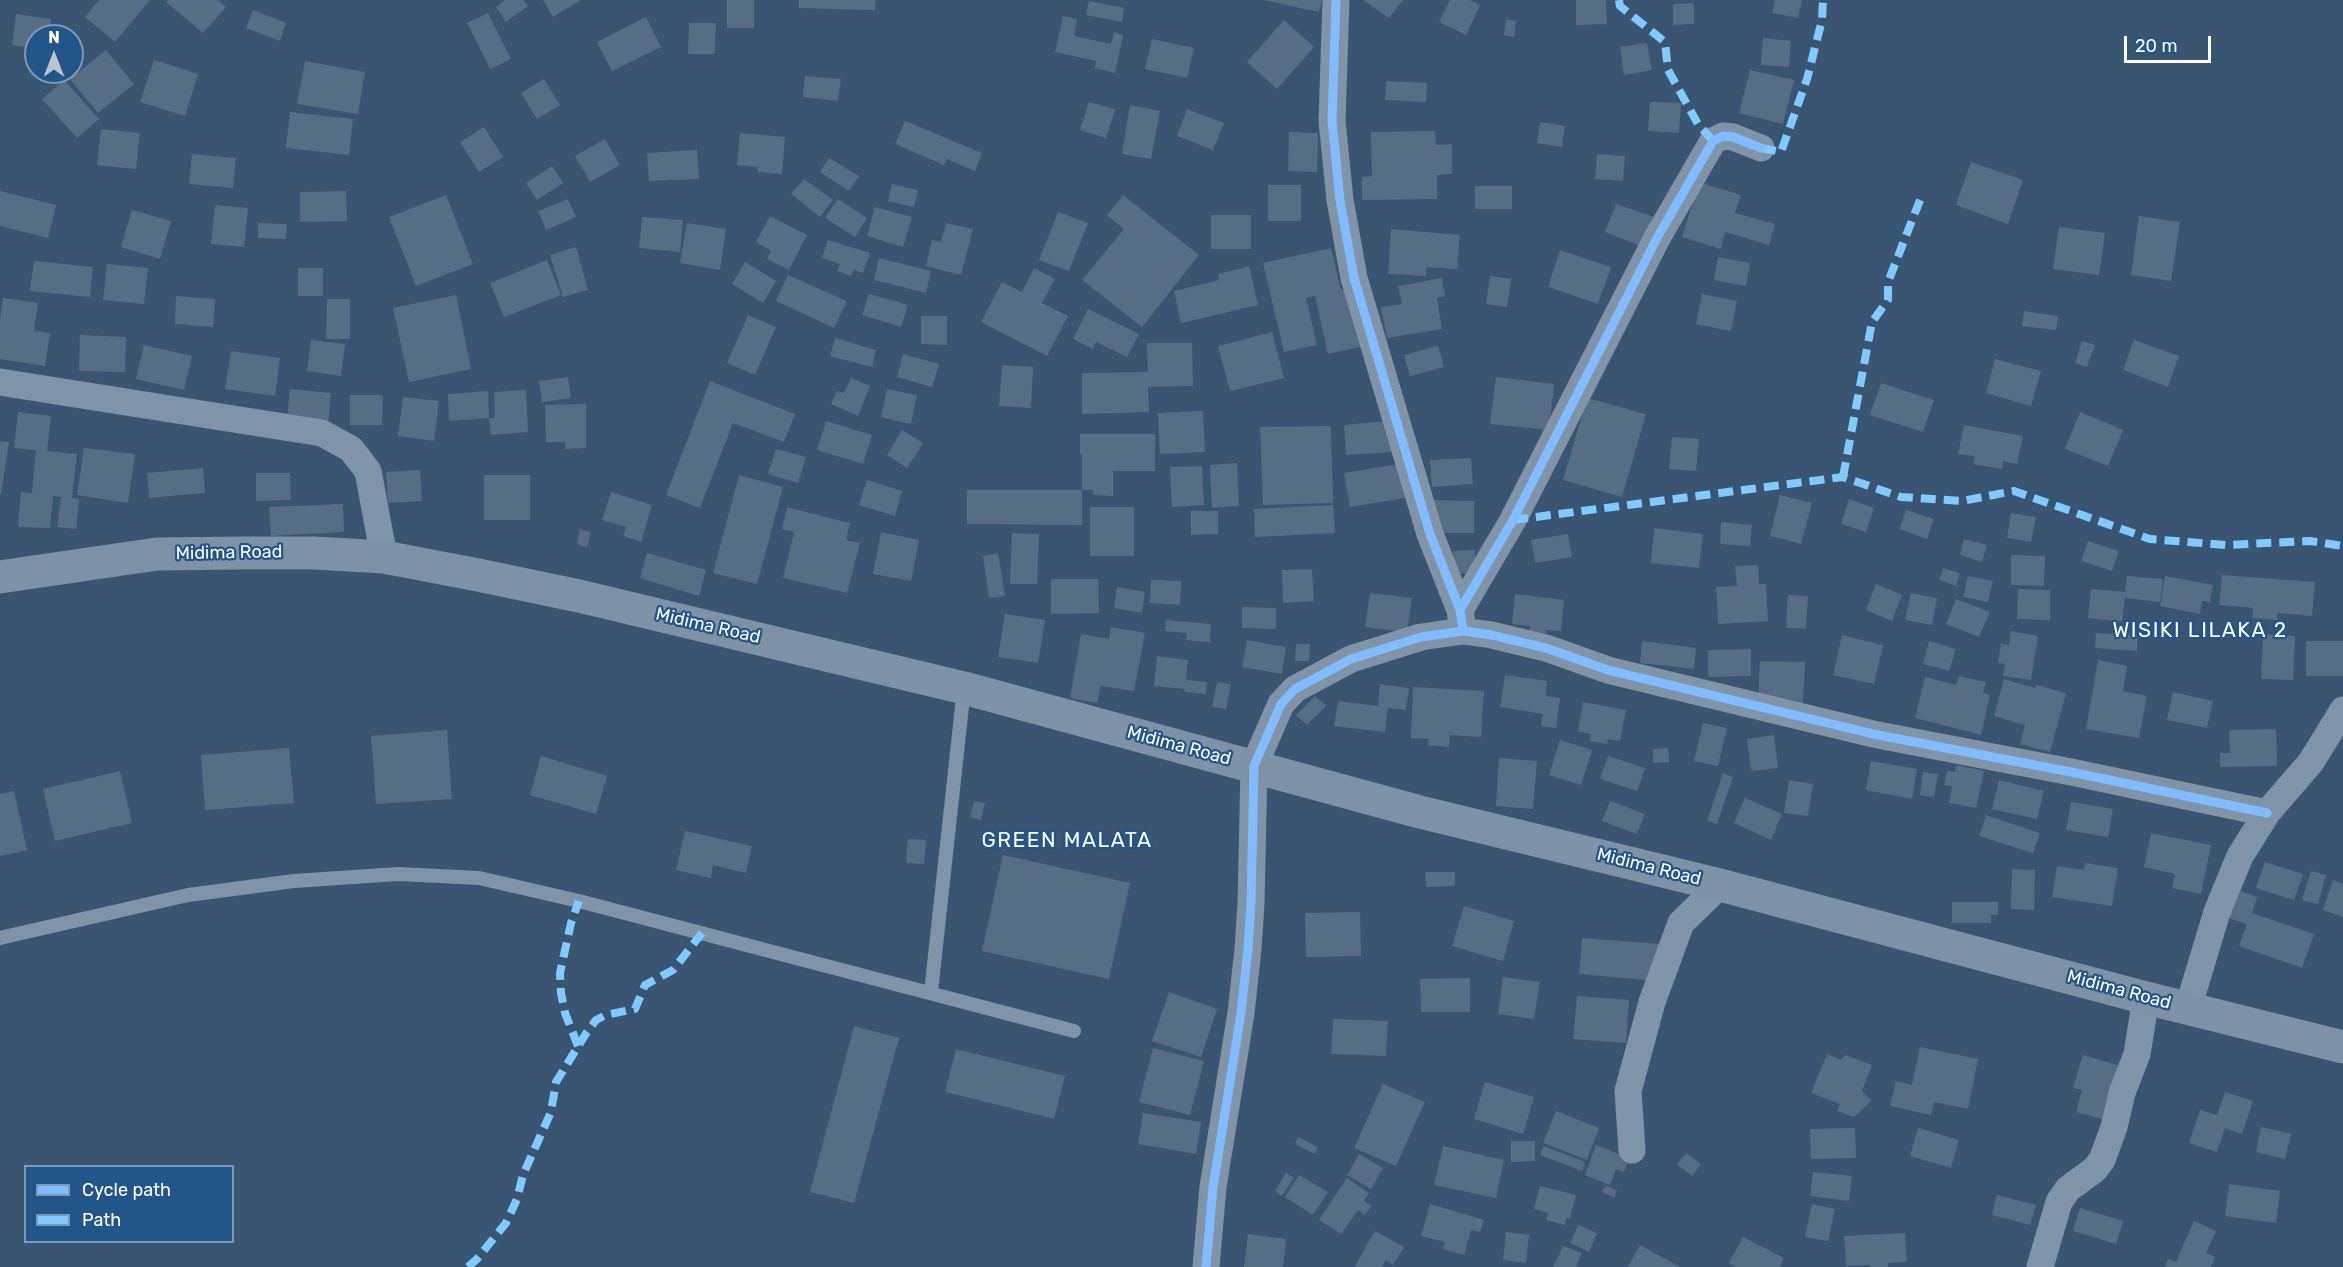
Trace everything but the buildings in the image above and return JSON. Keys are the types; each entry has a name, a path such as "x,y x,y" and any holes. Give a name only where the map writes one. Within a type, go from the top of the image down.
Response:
{"main road":[{"name":"Midima Road","path":"0,577 157,554 314,553 384,557 579,596 964,688 1420,812 1720,885 2146,998 2343,1047"}],"street":[{"path":"1336,0 1332,121 1340,200 1354,278 1430,534 1462,621 1492,635 1546,648 1608,670 1878,735 2267,813"},
{"path":"1206,1267 1213,1187 1241,1013 1248,949 1254,766 1281,704 1295,689 1351,659 1421,637 1462,621 1657,238 1713,141 1723,136 1733,137 1761,148"},
{"path":"0,382 322,433 351,449 368,471 384,557"},
{"path":"2188,1008 2225,894 2240,856 2267,813 2311,762 2343,710"},
{"path":"1632,1150 1628,1091 1652,1002 1681,923 1720,885"},
{"path":"2040,1267 2059,1202 2068,1189 2094,1170 2102,1160 2122,1093 2137,1054 2146,998"}],"lane":[{"path":"931,992 964,688"},
{"path":"0,938 188,895 294,881 398,874 479,878 579,901 1074,1031"}],"marked path":[{"path":"1619,0 1620,6 1665,42 1668,70 1698,124 1713,141"},
{"path":"1761,148 1781,152 1807,79 1822,20 1823,0"},
{"path":"1843,477 1872,322 1888,300 1888,282 1922,195"},
{"path":"1513,520 1843,477 1901,497 1962,501 2014,491 2150,539 2226,545 2310,541 2343,546"},
{"path":"578,1046 565,1013 560,973 571,923 579,901"},
{"path":"468,1267 506,1223 517,1199 523,1175 551,1112 556,1082 587,1032 596,1020 606,1015 635,1009 645,985 673,970 702,933"}],"cycle path":[{"path":"1336,0 1332,121 1340,200 1354,278 1430,534 1460,610 1463,631"},
{"path":"1460,610 1513,520 1657,238 1713,141 1723,136 1733,137 1761,148"},
{"path":"1206,1267 1213,1187 1241,1013 1248,949 1254,766 1281,704 1295,689 1351,659 1421,637 1463,631 1492,635 1546,648 1608,670 1878,735 2267,813"}],"district":[{"name":"WISIKI LILAKA 2","path":"2200,631"},
{"name":"GREEN MALATA","path":"1067,841"}]}
